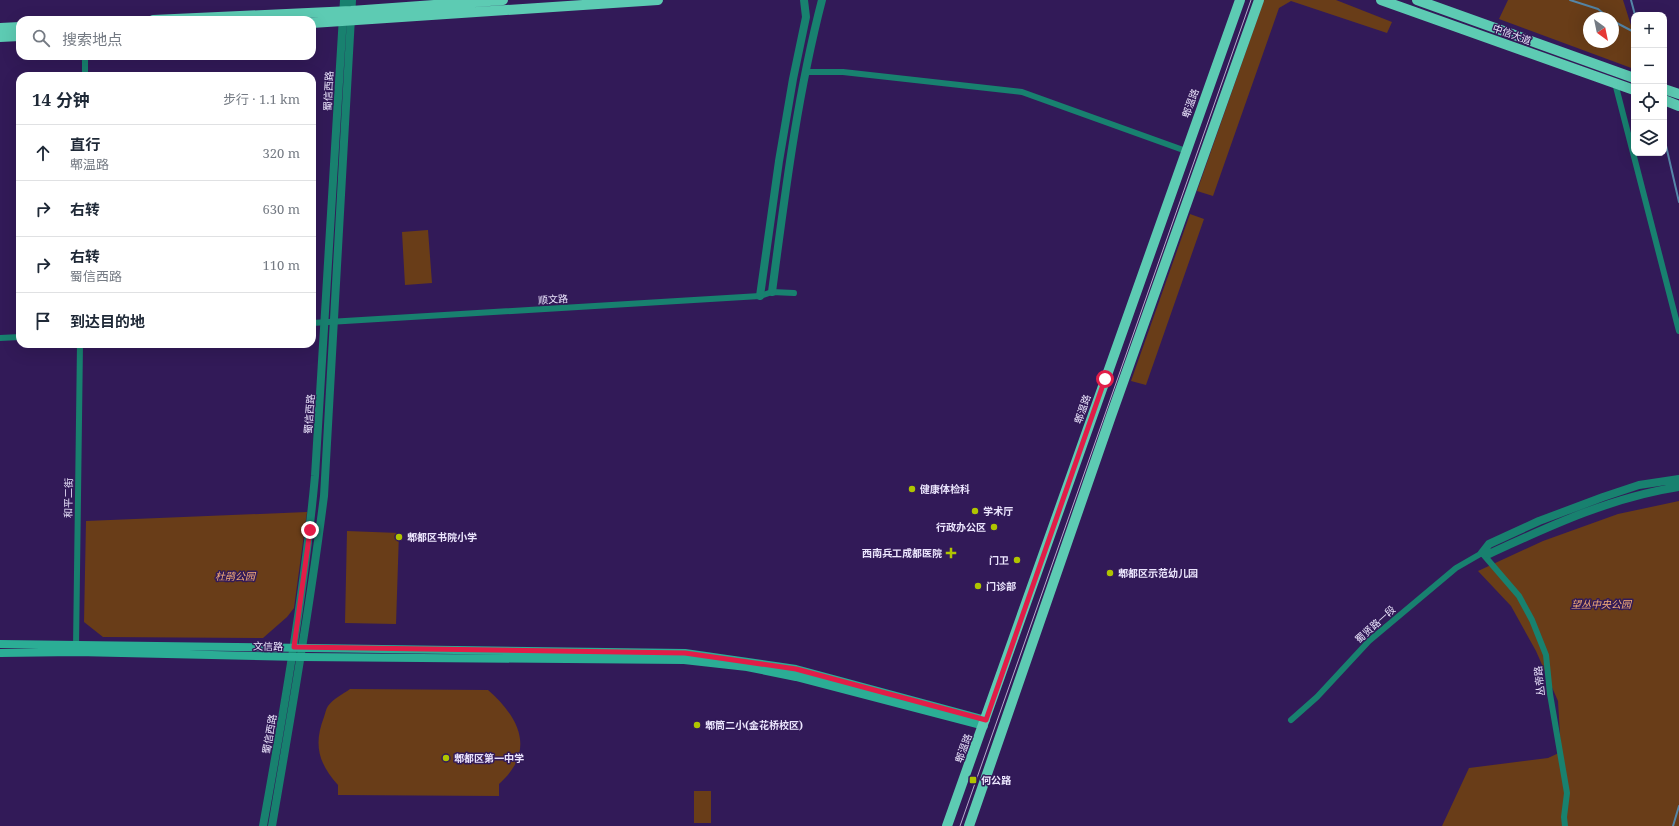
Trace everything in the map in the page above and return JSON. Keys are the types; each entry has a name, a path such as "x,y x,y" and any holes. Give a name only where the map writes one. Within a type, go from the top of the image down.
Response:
{"main road":[{"path":"316,22 347,16 503,0"},
{"path":"316,17 658,0"},
{"name":"郫温路","path":"947,826 985,723 1240,0"},
{"path":"969,826 1111,416 1259,0"},
{"name":"中信大道","path":"1381,0 1631,89"},
{"name":"中信大道","path":"1417,0 1631,77"},
{"path":"0,28 16,26"},
{"path":"0,37 16,36"},
{"path":"1667,90 1679,94"},
{"path":"1667,101 1679,106"},
{"path":"0,644 76,648 294,647 685,653 796,669 985,723"},
{"name":"文信路","path":"0,653 76,648 297,657 684,660 747,667 796,677 985,723"}],"street":[{"name":"蜀信西路","path":"263,826 297,657 303,648 324,496 334,323 347,16 344,0"},
{"name":"蜀信西路","path":"272,826 297,657 294,647 312,515 347,16 352,0"},
{"path":"760,296 779,161 793,78 806,17 804,0"},
{"path":"772,292 791,152 804,72 822,0"},
{"path":"85,60 85,72"},
{"path":"804,72 844,72 1022,92 1186,151"},
{"path":"1614,83 1679,331"},
{"name":"顺文路","path":"316,323 760,296 772,292 794,293"},
{"path":"0,338 16,337"},
{"name":"和平二街","path":"76,648 80,348"},
{"name":"蜀贤路一段","path":"1291,720 1317,697 1369,641 1456,568 1482,553 1489,544 1539,521 1602,497 1639,485 1679,479"},
{"name":"蜀贤路一段","path":"1482,553 1489,554 1555,524 1608,505 1658,490 1679,487"},
{"name":"丛帝路","path":"1482,553 1519,596 1532,620 1546,655 1550,694 1567,793 1564,817 1565,826"}],"green space":[{"path":"1264,0 1336,0 1392,22 1387,33 1291,1 1279,8 1213,196 1197,191"},
{"path":"1508,0 1623,0 1631,25 1631,68 1499,19"},
{"path":"1190,214 1204,219 1146,385 1131,381"},
{"path":"428,230 432,283 405,285 402,232"},
{"name":"望丛中央公园","path":"1679,501 1679,826 1442,826 1469,768 1548,758 1561,752 1558,701 1536,651 1511,606 1478,571 1543,541 1618,514"},
{"name":"杜鹃公园","path":"307,512 294,608 287,617 263,638 103,637 84,622 86,521"},
{"path":"347,531 399,533 396,624 345,623"},
{"path":"350,689 488,690 508,712 515,723 519,735 520,747 517,759 510,772 499,784 499,796 338,795 338,785 322,762 319,736 328,706 335,699"},
{"path":"694,791 711,791 711,823 694,823"}],"waterway":[{"path":"1570,0 1598,9 1602,12"},
{"path":"1631,0 1634,12"},
{"path":"1619,24 1631,30"},
{"path":"1667,150 1679,202"},
{"path":"1673,826 1679,806"}],"tram line":[{"path":"960,826 1251,0"}],"place":[{"name":"健康体检科","path":"912,489"},
{"name":"学术厅","path":"975,511"},
{"name":"行政办公区","path":"994,527"},
{"name":"郫都区书院小学","path":"399,537"},
{"name":"西南兵工成都医院","path":"951,553"},
{"name":"门卫","path":"1017,560"},
{"name":"郫都区示范幼儿园","path":"1110,573"},
{"name":"门诊部","path":"978,586"},
{"name":"郫筒二小(金花桥校区)","path":"697,725"},
{"name":"郫都区第一中学","path":"446,758"},
{"name":"何公路","path":"973,780"}],"route":[{"path":"310,530 294,647 685,653 796,669 986,720 1105,379"}]}
